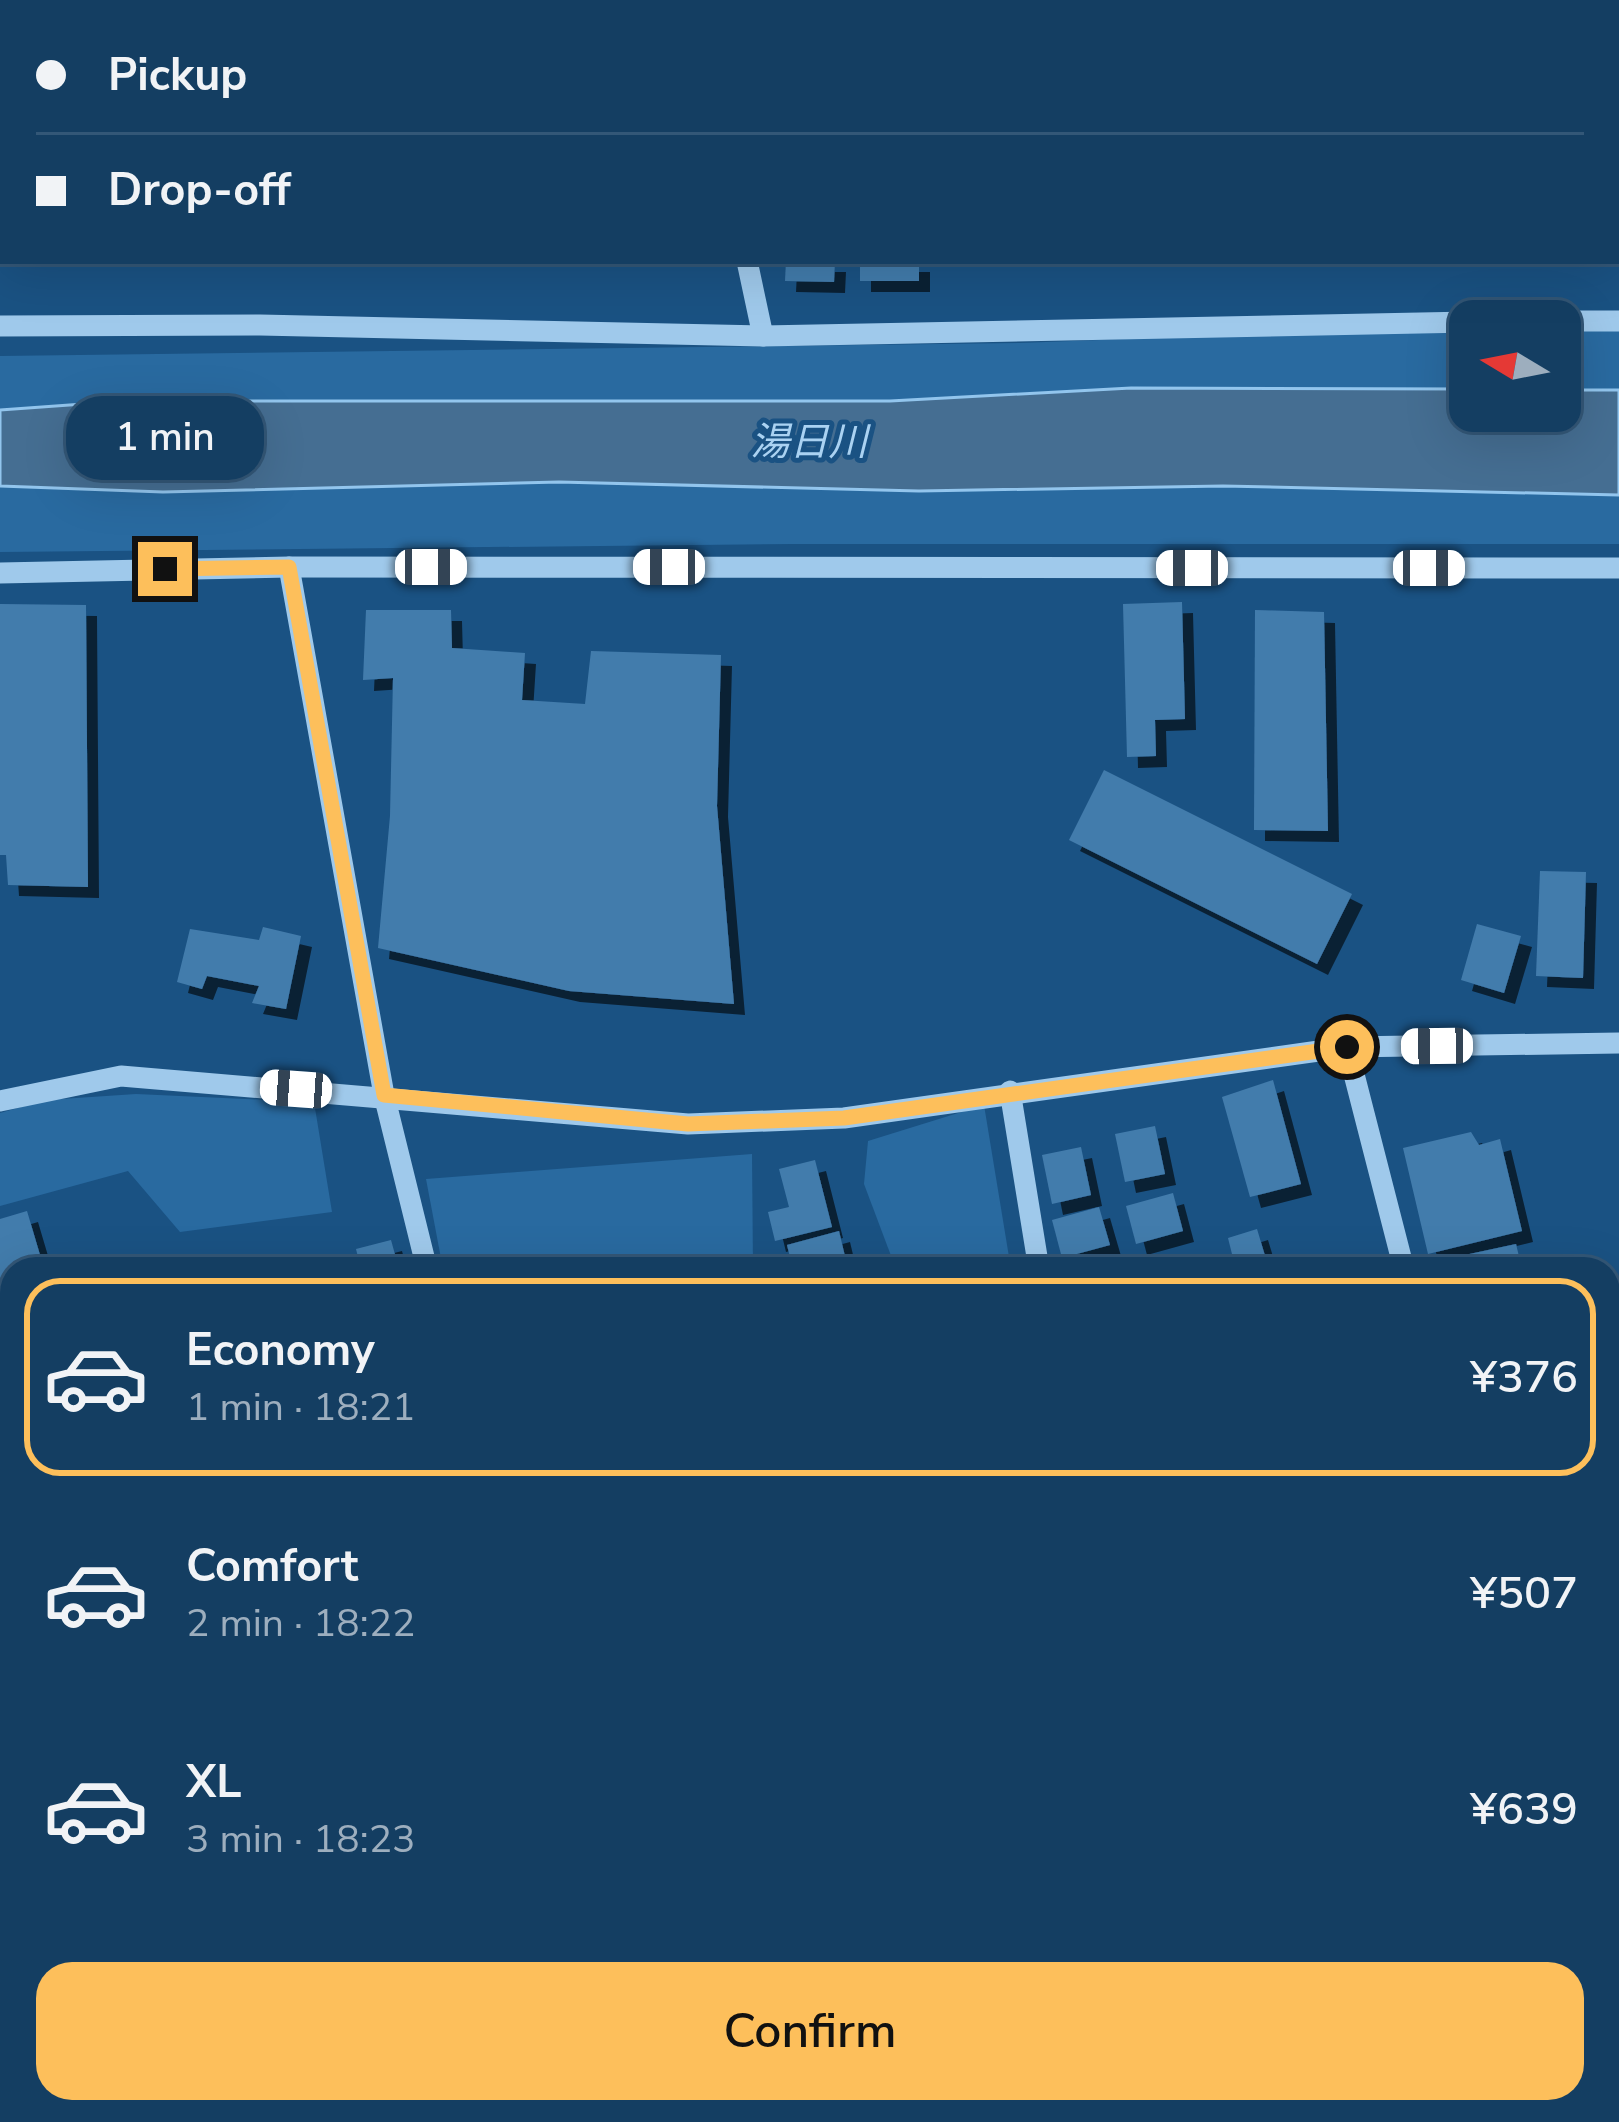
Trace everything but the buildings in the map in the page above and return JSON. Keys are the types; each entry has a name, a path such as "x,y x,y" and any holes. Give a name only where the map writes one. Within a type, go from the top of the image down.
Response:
{"street":[{"path":"748,264 763,336"},
{"path":"1581,321 1619,321"},
{"path":"0,326 260,325 763,336 1449,322"},
{"path":"289,567 384,1095 424,1257"},
{"path":"0,573 289,567 1619,568"},
{"path":"0,1101 121,1076 688,1124 844,1118 1347,1047 1619,1043"},
{"path":"1347,1047 1401,1257"},
{"path":"1010,1091 1037,1257"}],"shaded area":[{"path":"1619,321 1619,544 793,544 0,552 0,356 1019,343 1449,327 1449,432 1581,432 1581,322"},
{"path":"136,1094 314,1102 332,1212 180,1232 128,1171 0,1206 0,1113 46,1100"},
{"path":"984,1105 1009,1257 891,1257 864,1184 868,1141"},
{"path":"752,1154 753,1257 441,1257 426,1179"}],"water":[{"name":"湯日川","path":"1131,388 1449,389 1449,432 1581,432 1581,390 1619,390 1619,495 1223,486 919,491 559,482 163,492 0,486 0,410 125,401 890,401"}],"route":[{"path":"165,569 289,567 384,1095 688,1124 844,1118 1347,1047"}]}
